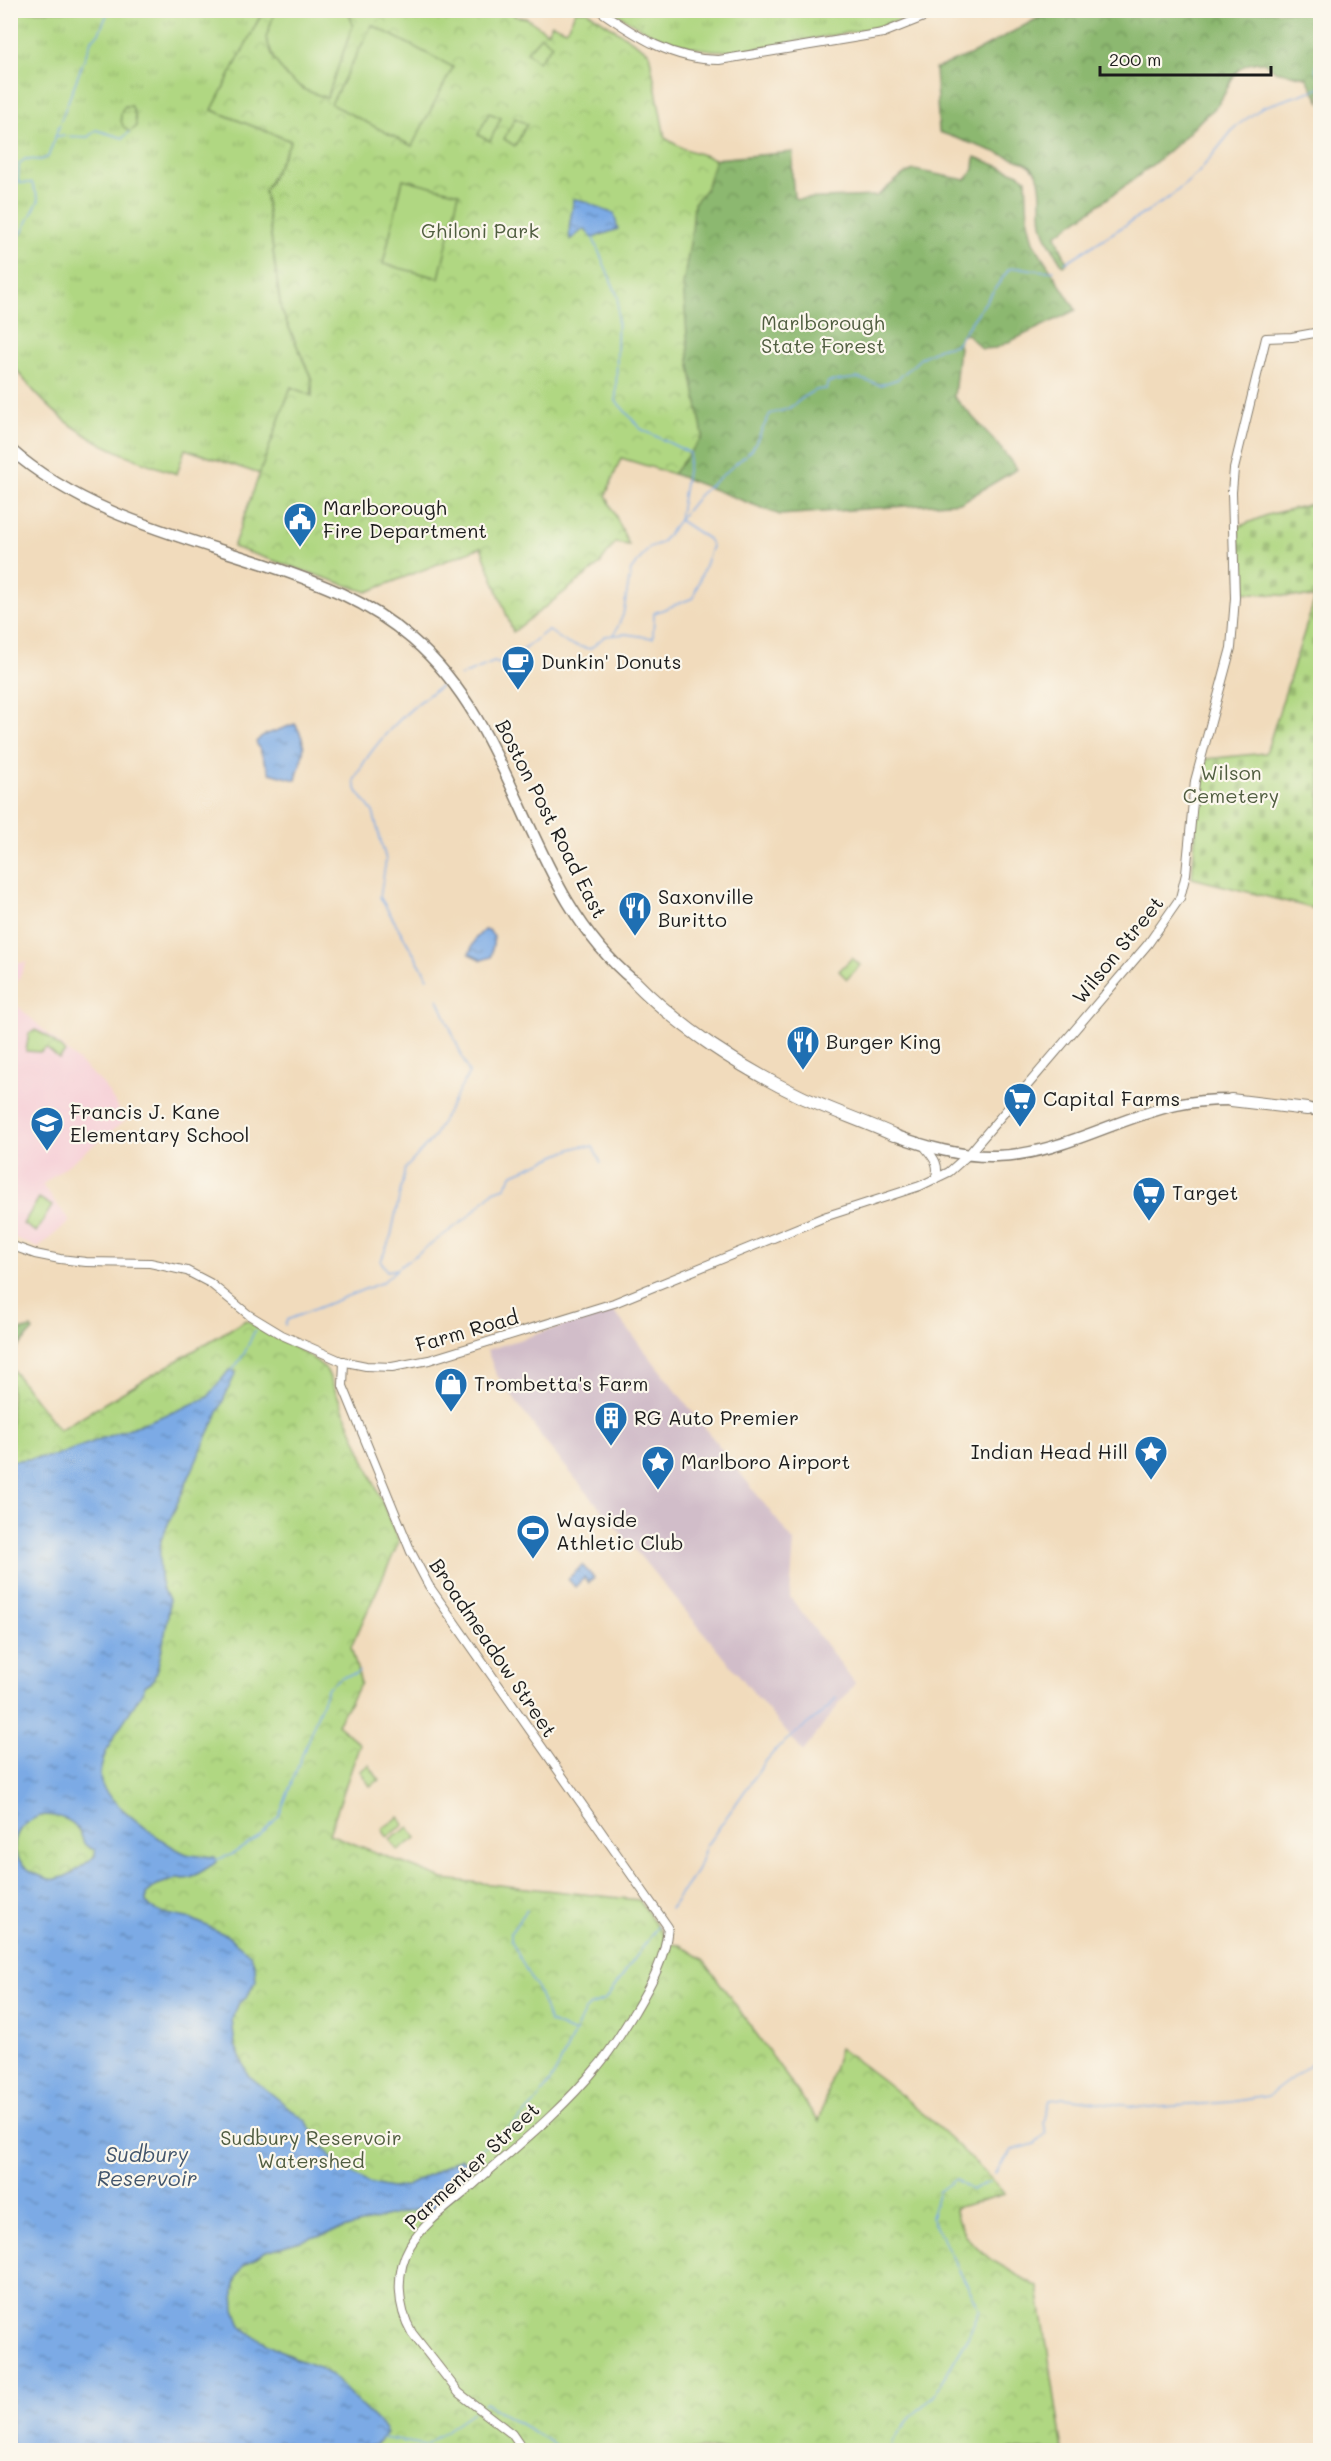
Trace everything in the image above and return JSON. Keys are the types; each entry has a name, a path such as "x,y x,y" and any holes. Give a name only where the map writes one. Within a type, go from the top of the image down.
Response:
{"highway":[{"name":"Boston Post Road East","path":"634,981 700,1036 765,1077 810,1101 894,1135"},
{"name":"Boston Post Road East","path":"1231,1100 1307,1109"}],"main road":[{"name":"Boston Post Road East","path":"10,449 36,472 87,501 153,527 299,575 357,599 411,638 447,674 476,716 495,750 551,871 579,922 595,943 634,981"},
{"name":"Boston Post Road East","path":"894,1135 924,1146 968,1155 998,1156 1025,1153 1178,1104 1231,1100"},
{"name":"Boston Post Road East","path":"1307,1109 1320,1110"}],"street":[{"path":"599,10 653,45 681,55 706,60 732,59 871,36 914,23 941,10"},
{"name":"Wilson Street","path":"968,1155 1148,944 1180,898 1186,874 1195,781 1231,648 1235,592 1232,492 1234,469 1266,338 1292,337 1320,332"},
{"path":"924,1146 937,1163 935,1179"},
{"name":"Farm Road","path":"10,1245 60,1259 86,1262 150,1263 187,1270 210,1283 244,1311 271,1329 344,1362 379,1367 404,1366 586,1312 655,1287 827,1216 914,1189 949,1172 968,1155"},
{"name":"Broadmeadow Street","path":"344,1362 343,1380 348,1398 411,1552 429,1586 668,1928"},
{"name":"Parmenter Street","path":"523,2451 506,2429 459,2393 405,2322 400,2296 404,2259 425,2227 519,2144 597,2068 620,2036 652,1981 666,1946 668,1928"}],"shaded area":[{"path":"27,962 11,995 11,964"},
{"name":"Francis J. Kane Elementary School","path":"10,999 103,1084 126,1120 42,1185 70,1221 38,1248 11,1236"},
{"path":"613,1310 794,1542 790,1597 855,1683 803,1752 550,1448 496,1374 487,1350"}],"green space":[{"path":"341,10 349,13 353,25 327,98 305,90 287,77 274,59 266,38 275,11"},
{"path":"11,11 263,11 212,110 291,141 265,191 281,309 312,380 312,397 291,387 260,474 185,449 177,474 127,456 104,445 64,420 46,404 11,362"},
{"name":"Ghiloni Park","path":"263,11 516,11 514,16 526,18 547,32 552,24 566,30 576,11 587,11 649,52 665,138 682,148 715,159 706,189 694,203 683,285 689,361 703,436 673,474 621,458 606,495 629,545 615,543 599,565 513,632 481,547 367,592 233,547 291,387 312,396 312,380 281,309 265,191 291,141 212,110"},
{"path":"613,11 927,11 876,28 728,51 676,43 644,30"},
{"path":"1051,11 1320,11 1320,102 1306,77 1275,71 1264,62 1243,66 1232,78 1214,109 1167,153 1056,235 1067,263 1063,266 1043,228 1040,184 1033,169 1026,163 939,132 935,69 974,53"},
{"path":"372,25 453,67 412,146 331,104"},
{"path":"541,36 552,45 538,62 527,52"},
{"path":"125,106 131,106 135,119 136,127 129,132 121,120 121,113"},
{"path":"489,113 501,118 490,141 478,135"},
{"path":"515,118 527,124 515,146 504,139"},
{"name":"Marlborough State Forest","path":"793,152 792,175 794,197 797,199 877,196 904,174 914,170 966,180 974,169 975,157 1019,174 1026,179 1028,221 1033,242 1076,310 996,348 982,349 967,334 960,336 954,397 1017,469 962,502 780,515 673,474 703,436 689,361 683,285 694,203 706,189 715,159"},
{"path":"403,179 459,193 439,278 383,264"},
{"name":"Wilson Cemetery","path":"1320,502 1320,910 1192,878 1198,797 1206,759 1266,753 1315,598 1241,592 1238,527 1267,515"},
{"path":"852,958 860,965 847,979 839,971"},
{"path":"35,1030 47,1036 65,1052 59,1059 46,1048 41,1052 26,1051 29,1033"},
{"path":"39,1198 52,1206 36,1232 23,1224"},
{"name":"Sudbury Reservoir Watershed","path":"246,1320 311,1357 327,1371 399,1542 351,1647 361,1683 337,1724 360,1744 329,1834 443,1879 639,1900 670,1944 680,1945 703,1959 819,2122 839,2048 905,2098 967,2154 1005,2194 955,2208 964,2235 990,2259 1038,2287 1063,2450 11,2450 11,1368 59,1430"},
{"path":"11,1325 18,1331 31,1328 33,1331 11,1355"},
{"path":"369,1765 379,1780 370,1786 360,1771"},
{"path":"399,1817 404,1825 387,1837 382,1829"},
{"path":"409,1827 416,1838 398,1851 390,1840"}],"water":[{"path":"573,199 614,213 618,229 593,238 584,229 570,240 569,228"},
{"path":"295,724 300,732 303,745 296,780 270,773 256,742 262,736"},
{"path":"484,930 489,930 494,937 491,957 482,960 469,954 475,939"},
{"name":"Sudbury Reservoir","path":"229,1370 236,1372 161,1540 159,1559 161,1581 169,1599 169,1605 161,1655 155,1676 145,1686 107,1750 100,1775 102,1785 127,1813 167,1843 187,1854 214,1857 216,1862 214,1864 191,1878 178,1878 157,1885 146,1894 146,1902 151,1908 162,1913 192,1919 226,1935 251,1955 255,1966 256,1982 246,1998 239,2003 232,2019 235,2045 248,2075 306,2121 335,2163 368,2183 391,2188 407,2186 461,2158 468,2166 462,2187 433,2210 424,2208 392,2215 266,2251 244,2265 237,2276 234,2290 235,2309 241,2326 247,2332 296,2359 330,2374 384,2428 387,2433 376,2445 353,2450 11,2450 11,1461 55,1456 208,1397","holes":["45,1815 71,1822 80,1832 86,1846 95,1850 95,1856 62,1878 48,1879 34,1873 24,1866 15,1848 19,1831 25,1824"]},
{"path":"582,1565 594,1578 589,1583 584,1578 575,1587 568,1579"}],"waterway":[{"path":"61,120 92,39 99,33 109,10"},
{"path":"1320,49 1316,70 1320,78"},
{"path":"1065,263 1170,197 1198,173 1235,127 1263,107 1320,88"},
{"path":"10,241 21,234 39,200 32,183 18,181 19,164 25,159 41,160 48,157 60,124"},
{"path":"56,136 88,137 96,130 123,138 129,132"},
{"path":"460,676 494,662 504,665 548,630 568,644 590,649 605,636 626,634 653,638 654,613 693,598 712,546 708,539 679,520 690,453 641,429 616,401 618,297 593,238"},
{"path":"614,635 623,615 631,570 650,547 661,543 699,495 752,450 770,414 789,408 815,391 826,389 828,382 857,378 880,385 898,379 922,357 940,348 955,345 1009,269 1054,270"},
{"path":"10,309 15,328 10,346"},
{"path":"428,978 380,897 386,860 373,812 357,791 354,781 370,754 392,727 418,703 444,684"},
{"path":"285,1325 287,1320 383,1282 397,1269 387,1271 381,1261 391,1236 405,1169 433,1138 469,1073 438,999"},
{"path":"398,1268 467,1218 494,1191 505,1187 513,1174 582,1146 593,1147 601,1163"},
{"path":"232,1371 244,1354 255,1330"},
{"path":"215,1860 231,1855 259,1837 279,1816 328,1687 342,1677 359,1671"},
{"path":"670,1909 697,1871 706,1846 766,1761 778,1747 828,1708 836,1698"},
{"path":"527,1910 511,1932 511,1940 530,1978 536,1985 550,2022 574,2033"},
{"path":"465,2163 520,2119 537,2101 560,2064 585,2011 589,2006 605,2000 658,1926"},
{"path":"995,2173 1012,2150 1035,2144 1046,2133 1044,2122 1050,2100 1064,2098 1149,2108 1230,2102 1268,2096 1320,2057"},
{"path":"894,2450 891,2443 911,2417 934,2395 967,2339 980,2309 931,2217 939,2191 956,2179 971,2190 989,2182"},
{"path":"483,2405 485,2403 559,2447 560,2450"},
{"path":"383,2438 425,2445 473,2412"}],"place":[{"name":"Marlborough Fire Department","path":"300,548"},
{"name":"Dunkin' Donuts","path":"518,691"},
{"name":"Saxonville Buritto","path":"635,937"},
{"name":"Burger King","path":"803,1071"},
{"name":"Capital Farms","path":"1020,1128"},
{"name":"Francis J. Kane Elementary School","path":"47,1152"},
{"name":"Target","path":"1149,1222"},
{"name":"Trombetta's Farm","path":"451,1413"},
{"name":"RG Auto Premier","path":"611,1447"},
{"name":"Indian Head Hill","path":"1151,1481"},
{"name":"Marlboro Airport","path":"658,1491"},
{"name":"Wayside Athletic Club","path":"533,1560"}]}
